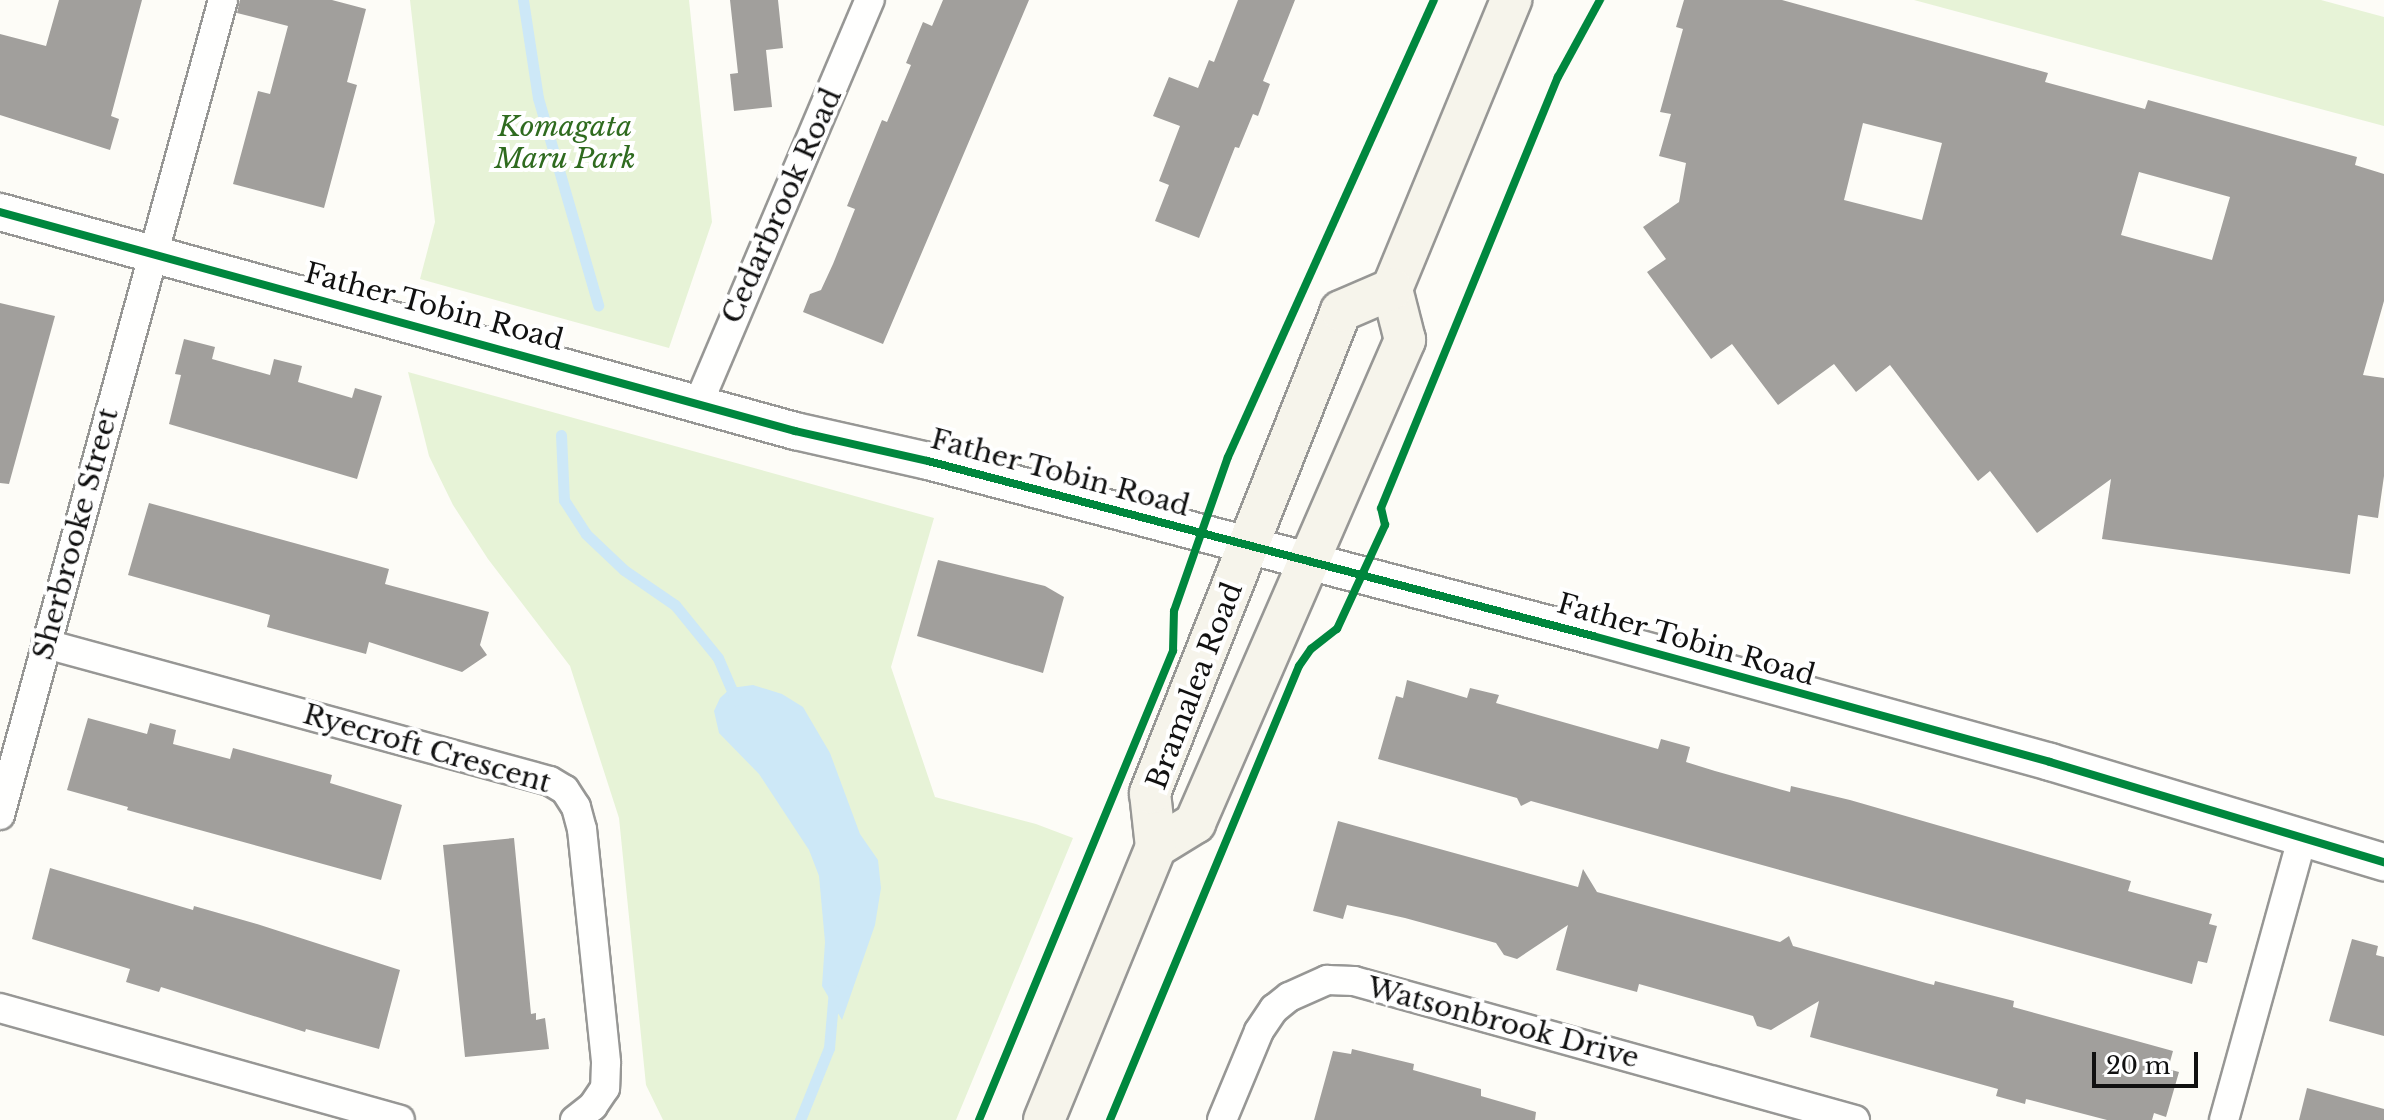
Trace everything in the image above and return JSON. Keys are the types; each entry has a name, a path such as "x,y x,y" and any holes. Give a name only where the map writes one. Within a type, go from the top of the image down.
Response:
{"main road":[{"path":"1392,289 1511,0"},
{"name":"Bramalea Road","path":"1044,1120 1156,847 1150,793 1341,311 1392,289 1405,340 1195,823 1156,847"}],"street":[{"name":"Sherbrooke Street","path":"0,815 223,0"},
{"name":"Cedarbrook Road","path":"699,402 868,3"},
{"name":"Father Tobin Road","path":"0,212 699,402 795,431 928,461 1309,561 2050,762 2384,862"},
{"name":"Ryecroft Crescent","path":"46,644 550,781 565,790 576,807 582,829 606,1063 605,1088 593,1106 575,1120"},
{"path":"2224,1120 2302,839"},
{"name":"Watsonbrook Drive","path":"1222,1120 1259,1031 1274,1009 1289,997 1327,980 1354,981 1855,1120"},
{"path":"0,1008 400,1120"}],"green space":[{"name":"Komagata Maru Park","path":"410,0 689,0 712,222 669,348 420,279 435,222"},
{"path":"1914,0 2321,0 2384,17 2384,126"},
{"path":"408,372 934,518 891,667 935,797 1036,824 1073,838 956,1120 663,1120 646,1085 619,818 570,666 488,559 453,505 429,456"}],"water":[{"path":"753,685 782,694 803,707 830,753 860,834 878,860 881,888 875,925 842,1020 822,986 825,942 819,876 809,850 759,774 719,733 714,711 720,698 731,688"}],"building":[{"path":"59,0 142,0 111,116 119,119 110,150 0,115 0,34 46,46"},
{"path":"240,0 332,0 366,9 347,82 357,85 324,208 233,184 258,91 270,94 288,26 237,13"},
{"path":"730,0 778,0 783,48 766,50 772,107 734,111 730,74 738,73"},
{"path":"943,0 1029,0 883,344 803,312 810,294 821,290 833,264 855,209 847,206 882,120 887,122 911,65 906,63 923,22 932,26"},
{"path":"1238,0 1295,0 1263,81 1270,84 1258,116 1253,114 1239,148 1235,147 1199,238 1155,221 1169,185 1159,181 1180,126 1153,116 1169,77 1198,88 1209,60 1214,62"},
{"path":"1684,0 1782,0 2048,73 2045,82 2145,109 2148,100 2357,157 2355,165 2384,174 2384,301 2363,375 2384,378 2384,476 2378,518 2358,515 2350,574 2102,539 2111,479 2037,533 1990,471 1978,481 1890,365 1856,392 1834,364 1778,405 1732,344 1711,359 1647,272 1666,259 1643,227 1679,202 1686,163 1659,156 1671,114 1660,112 1683,29 1676,27","holes":["1863,123 1942,143 1922,220 1844,200","2139,172 2230,197 2212,260 2121,235"]},
{"path":"0,303 55,316 9,484 0,483"},
{"path":"184,339 215,347 212,359 270,375 274,359 302,366 298,382 352,398 355,388 382,396 357,479 169,424 181,375 175,374"},
{"path":"149,503 389,569 385,584 489,612 480,645 487,655 462,672 369,642 366,654 267,627 270,615 128,575"},
{"path":"938,560 1045,586 1064,597 1043,673 917,636"},
{"path":"1407,680 1467,698 1470,688 1499,695 1496,703 1658,749 1661,739 1690,747 1686,762 1715,771 1790,792 1791,786 1850,800 2131,881 2128,891 2212,914 2209,924 2217,926 2207,963 2198,961 2192,984 1531,801 1521,806 1517,798 1378,759 1396,696 1403,698"},
{"path":"88,718 147,734 150,723 176,730 173,744 230,759 233,748 332,775 330,783 402,805 381,880 127,810 128,807 67,790"},
{"path":"1338,821 1578,887 1583,869 1597,892 1780,942 1789,936 1793,946 1934,985 1935,981 2014,1001 2013,1007 2173,1051 2168,1069 2179,1072 2166,1117 2154,1113 2152,1120 2107,1120 2026,1099 2025,1104 1996,1096 1998,1089 1810,1037 1819,1001 1771,1030 1757,1026 1753,1016 1639,984 1637,992 1556,970 1568,925 1517,959 1504,955 1496,943 1405,918 1347,905 1343,919 1313,911"},
{"path":"514,838 531,1014 536,1013 536,1020 545,1018 549,1049 465,1057 443,845"},
{"path":"50,868 193,910 194,906 257,924 400,970 379,1049 306,1029 305,1032 161,987 159,992 126,982 130,969 32,939"},
{"path":"2352,939 2378,946 2376,955 2384,957 2384,1036 2329,1021"},
{"path":"1352,1049 1414,1064 1413,1070 1481,1089 1481,1096 1536,1112 1535,1120 1314,1120 1333,1051 1351,1054"},
{"path":"2307,1088 2384,1109 2384,1120 2299,1120"}],"waterway":[{"path":"523,0 538,98 598,305"},
{"path":"561,435 564,500 586,534 624,570 675,605 718,658 736,700"},
{"path":"800,1120 829,1048 834,990"}],"cycle path":[{"path":"979,1120 1173,651 1174,611 1228,457 1434,0"},
{"path":"1110,1120 1299,666 1311,649 1337,629 1385,525 1381,508 1558,77 1600,0"},
{"path":"0,212 795,431 928,461 1593,636 2050,762 2384,862"}]}
